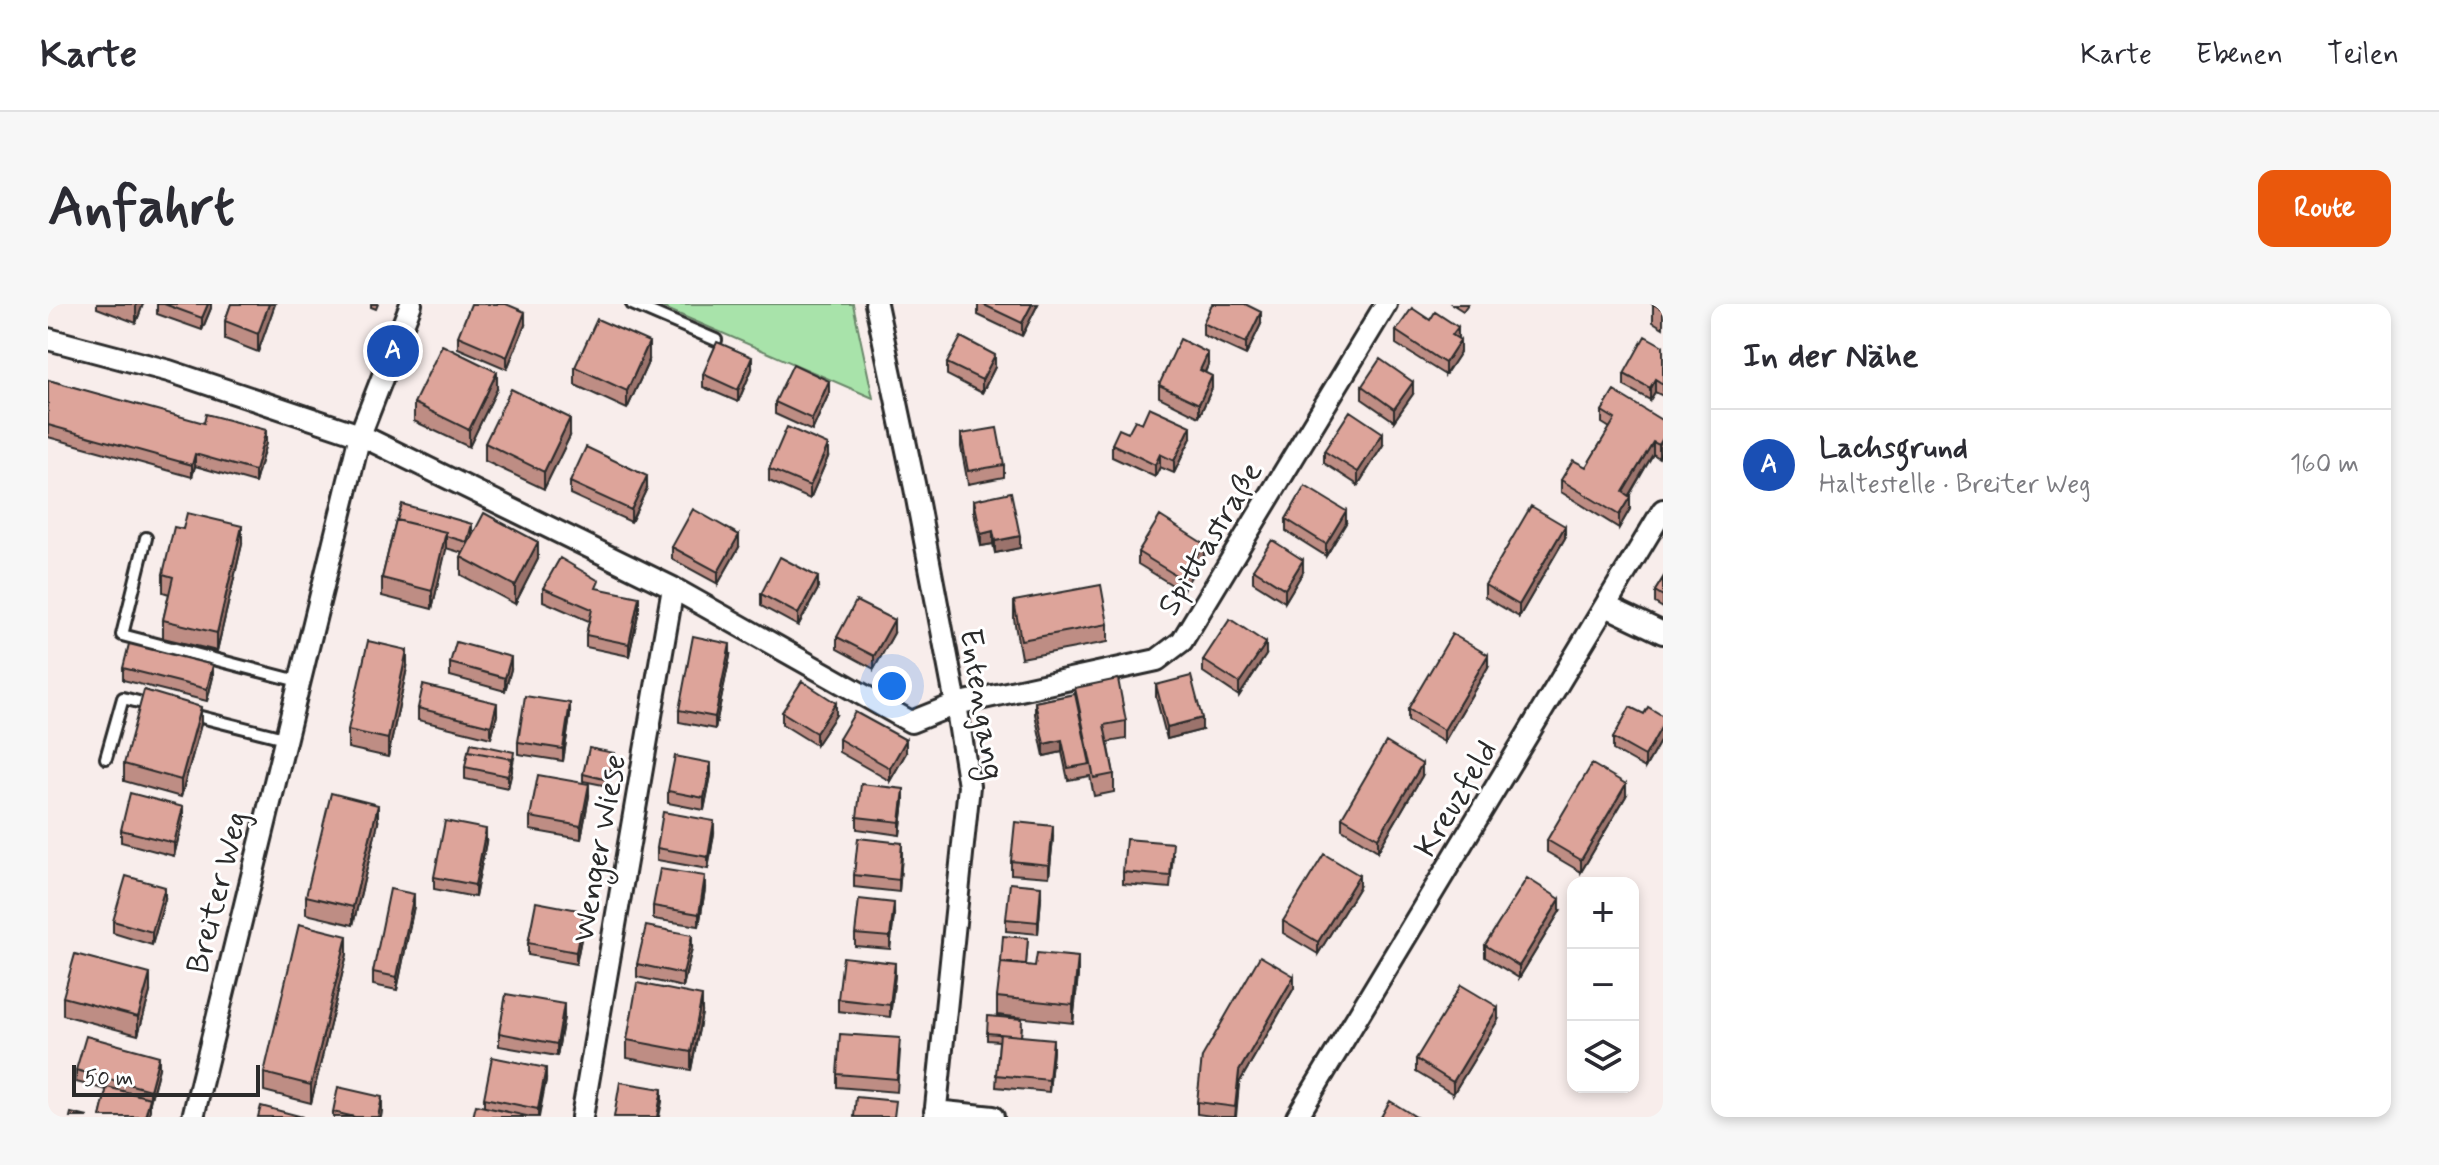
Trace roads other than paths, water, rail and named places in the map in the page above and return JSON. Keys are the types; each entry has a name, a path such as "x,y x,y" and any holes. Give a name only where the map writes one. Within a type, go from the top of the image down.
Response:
{"street":[{"name":"Breiter Weg","path":"193,1117 360,435 411,304"},
{"name":"Entengang","path":"876,304 915,488 969,786 935,1114"},
{"name":"Spittastraße","path":"673,588 911,722 956,704 1157,660 1182,641 1386,304"},
{"path":"48,339 169,371 360,435 673,588"},
{"name":"Kreuzfeld","path":"1297,1117 1663,510"},
{"name":"Wenger Wiese","path":"582,1117 673,588"},
{"path":"1606,606 1663,633"},
{"path":"935,1114 993,1117"}],"lane":[{"path":"632,304 716,340"},
{"path":"146,538 122,635 298,681"},
{"path":"106,758 123,698 165,709"},
{"path":"179,712 284,738"}],"place":[{"name":"Lachsgrund","path":"393,351"}]}
